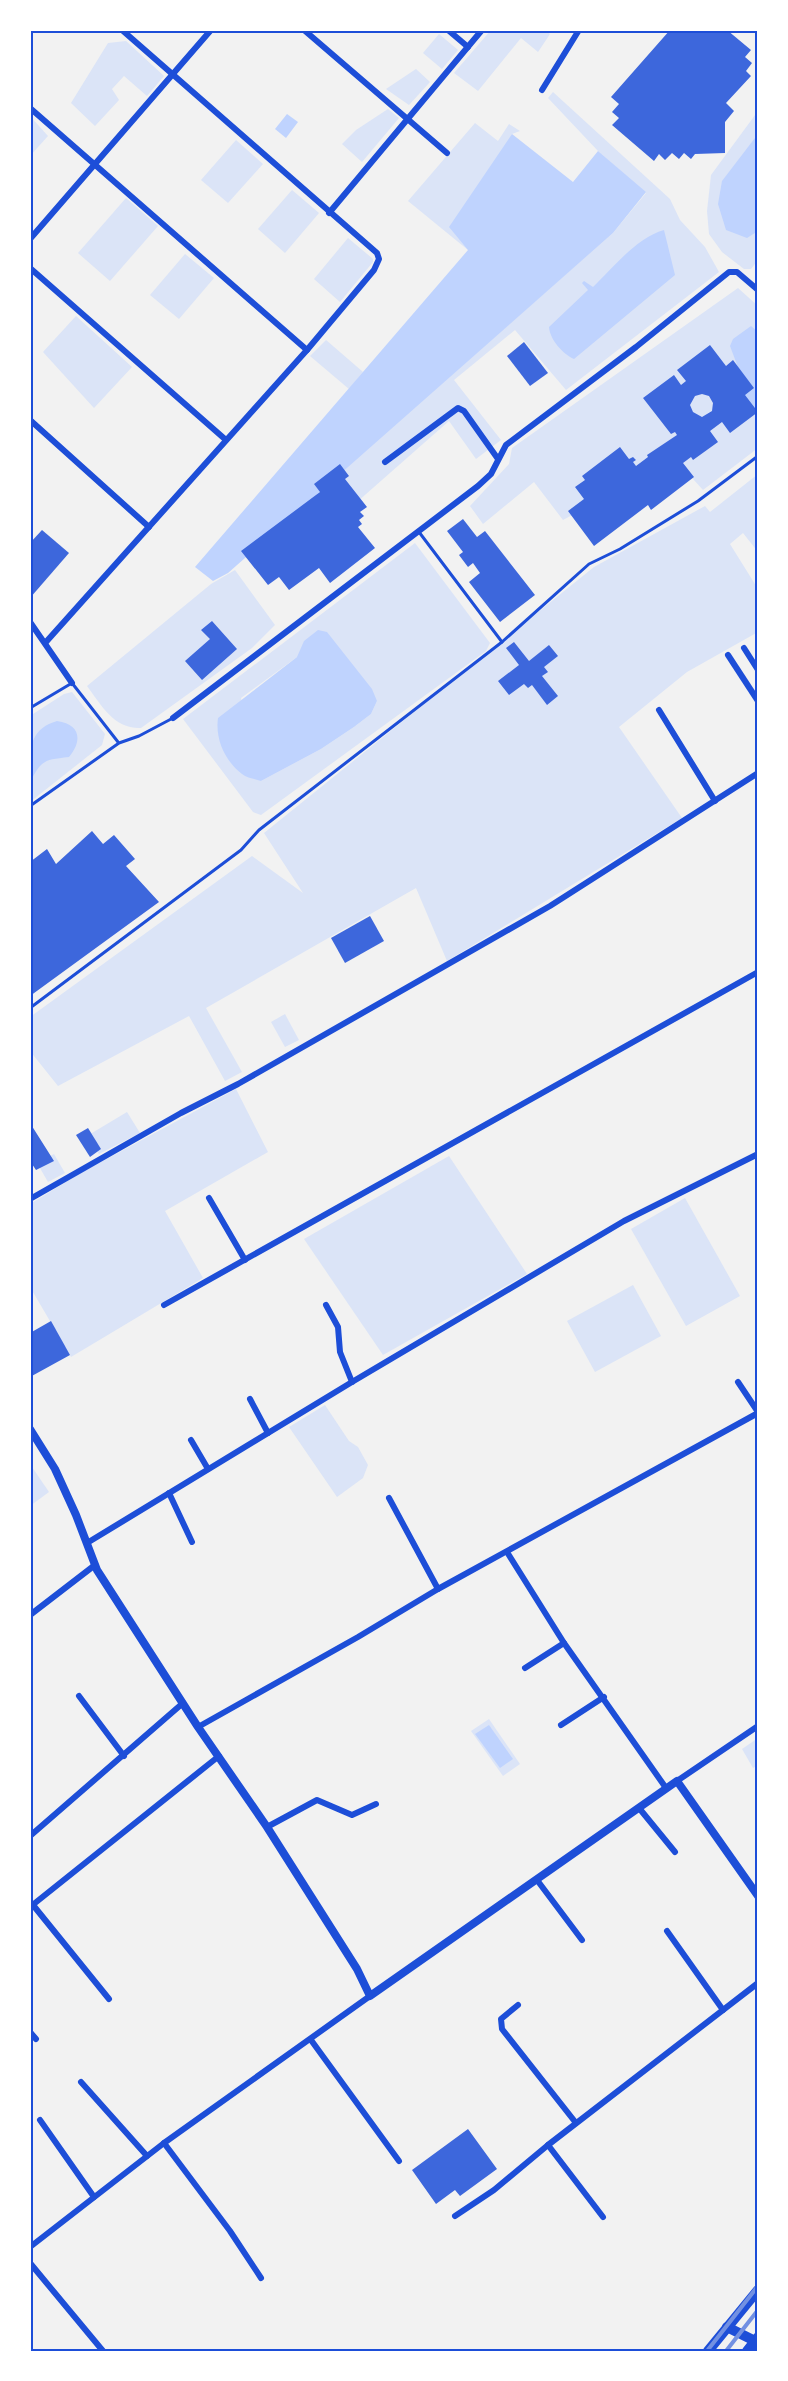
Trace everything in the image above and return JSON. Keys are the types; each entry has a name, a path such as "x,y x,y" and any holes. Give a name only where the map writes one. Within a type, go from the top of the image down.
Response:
{"main road":[{"path":"708,2351 758,2290"},
{"path":"728,2327 757,2340 747,2351"}],"street":[{"path":"46,642 307,350 374,270 379,259 377,254 122,30"},
{"path":"30,239 211,30"},
{"path":"304,30 447,153"},
{"path":"448,30 468,47"},
{"path":"329,213 482,30"},
{"path":"542,90 579,30"},
{"path":"30,108 307,350"},
{"path":"30,268 226,440"},
{"path":"172,718 478,486 491,474 506,445 636,347 729,272 737,272 758,290"},
{"path":"385,462 458,408 464,411 498,459"},
{"path":"30,420 149,527"},
{"path":"30,622 46,642 72,683"},
{"path":"744,648 758,670"},
{"path":"728,655 758,701"},
{"path":"659,710 715,801"},
{"path":"30,1199 181,1113 238,1084 550,906 758,773"},
{"path":"164,1305 758,972"},
{"path":"87,1543 624,1221 758,1154"},
{"path":"209,1198 246,1260"},
{"path":"326,1305 338,1327 340,1352 352,1382"},
{"path":"198,1727 438,1589 758,1412 738,1382"},
{"path":"250,1399 268,1433"},
{"path":"30,1429 55,1469 95,1565 198,1727 267,1827 357,1969 370,1996"},
{"path":"191,1440 208,1469"},
{"path":"169,1493 192,1542"},
{"path":"389,1498 438,1589"},
{"path":"507,1551 564,1643 666,1788"},
{"path":"30,1615 95,1565"},
{"path":"525,1668 564,1643"},
{"path":"79,1696 124,1756"},
{"path":"561,1725 604,1697"},
{"path":"30,1836 183,1703"},
{"path":"30,2247 164,2143 666,1788 758,1726"},
{"path":"109,1999 31,1906 219,1756"},
{"path":"677,1781 758,1896"},
{"path":"267,1827 317,1800 352,1815 376,1804"},
{"path":"639,1808 675,1852"},
{"path":"537,1880 582,1940"},
{"path":"667,1931 723,2010"},
{"path":"456,2216 494,2190 576,2123 758,1983"},
{"path":"518,2005 501,2019 502,2029 576,2123"},
{"path":"30,2032 36,2039"},
{"path":"311,2040 399,2161"},
{"path":"81,2082 147,2156"},
{"path":"40,2120 94,2197"},
{"path":"164,2143 230,2231 261,2278"},
{"path":"548,2145 603,2217"},
{"path":"30,2263 103,2351"}],"lane":[{"path":"30,1008 241,850 259,830 502,642 589,564 620,549 698,501 758,456"},
{"path":"418,531 502,642"},
{"path":"30,708 72,683 119,743"},
{"path":"30,806 119,743 172,718"}],"shaded area":[{"path":"491,30 545,30 550,34 538,52 521,38 478,91 454,73"},
{"path":"439,34 458,50 442,69 423,53"},
{"path":"126,41 164,76 147,96 124,76 112,89 119,100 95,126 71,103 108,43"},
{"path":"416,69 430,82 409,105 386,89"},
{"path":"553,92 670,199 680,220 705,247 719,272 566,390 515,330 454,380 501,440 476,459 449,421 357,502 339,473 613,233 646,193 598,151 548,98"},
{"path":"388,109 399,118 362,162 342,144 356,130"},
{"path":"758,111 758,260 751,269 744,269 722,252 709,234 707,211 711,175"},
{"path":"30,116 48,136 30,156"},
{"path":"475,123 498,141 509,124 520,131 512,134 468,250 408,201"},
{"path":"236,140 263,164 228,203 201,180"},
{"path":"292,190 319,213 285,253 258,229"},
{"path":"126,198 158,226 110,281 78,253"},
{"path":"348,238 373,259 373,262 340,302 314,279"},
{"path":"185,254 214,278 179,319 150,295"},
{"path":"738,288 758,306 758,448 703,490 675,459 563,520 534,482 483,524 470,506 509,464 512,448"},
{"path":"76,316 132,367 94,408 43,352"},
{"path":"326,340 363,372 349,389 310,356"},
{"path":"758,474 758,552 743,533 730,544 758,589 758,632 687,672 619,727 682,818 447,961 416,888 206,1008 242,1072 225,1081 189,1016 58,1086 30,1051 30,1017 252,856 303,893 264,833 594,567 705,506 710,512"},
{"path":"415,543 490,643 486,651 261,815 253,812 183,719","holes":["297,657 377,701 371,714 354,727 321,749 261,781 241,698"]},
{"path":"235,570 275,625 252,648 141,728 123,725 116,720 87,686 211,584"},
{"path":"72,692 105,734 102,745 30,802 30,716 64,694"},
{"path":"285,1014 299,1040 285,1047 271,1022"},
{"path":"236,1089 268,1152 165,1211 203,1278 71,1357 30,1287 30,1204 79,1174"},
{"path":"127,1112 140,1133 99,1154 87,1136"},
{"path":"54,1154 65,1173 48,1182 37,1163"},
{"path":"449,1156 527,1274 383,1355 304,1239"},
{"path":"685,1198 740,1296 686,1326 631,1229"},
{"path":"633,1285 661,1336 595,1372 567,1321"},
{"path":"325,1405 349,1441 358,1447 368,1465 363,1478 337,1497 289,1427"},
{"path":"30,1464 49,1492 30,1506"},
{"path":"489,1719 520,1764 503,1776 471,1731"},
{"path":"758,1738 758,1765 753,1768 742,1749"}],"water":[{"path":"287,114 298,122 286,138 275,129"},
{"path":"512,134 573,182 598,151 646,192 613,233 228,573 213,581 195,567 468,250 449,227"},
{"path":"758,134 758,231 747,238 726,230 718,204 722,181"},
{"path":"664,230 675,275 574,359 566,354 554,342 549,327 588,290 582,283 584,281 593,287 635,247"},
{"path":"751,326 758,332 758,411 742,397 742,378 730,346 733,339"},
{"path":"318,630 327,632 372,689 377,701 371,714 321,749 261,781 242,774 222,749 218,734 218,718 297,657 304,641"},
{"path":"57,721 75,729 76,745 69,757 49,760 41,765 30,782 30,753 35,737 47,725"},
{"path":"489,1725 513,1759 500,1768 475,1734"}],"building":[{"path":"670,30 727,30 751,50 745,57 752,63 746,71 751,76 726,103 734,111 725,122 725,153 695,154 691,159 684,153 679,159 672,153 665,160 659,154 654,161 612,125 619,118 612,112 619,104 611,97"},
{"path":"524,342 548,373 530,386 507,356"},
{"path":"710,345 726,366 733,360 754,388 745,395 758,412 730,433 722,422 710,431 718,442 693,460 691,457 683,463 694,477 651,510 648,505 594,546 568,511 584,499 575,487 585,480 582,476 620,447 629,459 633,457 636,460 633,462 636,466 648,457 647,455 677,435 675,432 671,434 643,398 674,375 681,385 686,381 677,370","holes":["702,394 709,396 713,403 712,411 702,417 693,412 690,405 695,396"]},
{"path":"340,464 349,476 345,479 367,507 360,512 364,516 359,520 362,524 358,527 375,548 330,583 319,568 289,590 279,577 268,585 241,551 320,492 314,484"},
{"path":"463,519 477,537 485,531 535,595 500,622 469,582 480,573 473,563 468,567 459,555 463,552 447,531"},
{"path":"42,530 69,553 30,598 30,543"},
{"path":"212,621 237,649 202,680 185,661 210,639 201,630"},
{"path":"514,642 529,661 549,645 558,656 544,667 548,672 542,676 558,696 547,705 532,685 528,688 524,684 509,695 498,681 519,665 506,648"},
{"path":"92,831 103,844 114,835 135,859 126,866 159,902 30,996 30,862 47,849 56,864"},
{"path":"370,916 384,941 345,963 331,938"},
{"path":"30,1123 54,1161 36,1170 32,1164 30,1165"},
{"path":"88,1128 101,1149 90,1157 76,1135"},
{"path":"51,1321 70,1355 30,1377 30,1333"},
{"path":"468,2129 497,2169 460,2196 455,2190 436,2204 412,2170"}],"railway":[{"path":"707,2351 758,2286"},
{"path":"726,2351 758,2310"}]}
